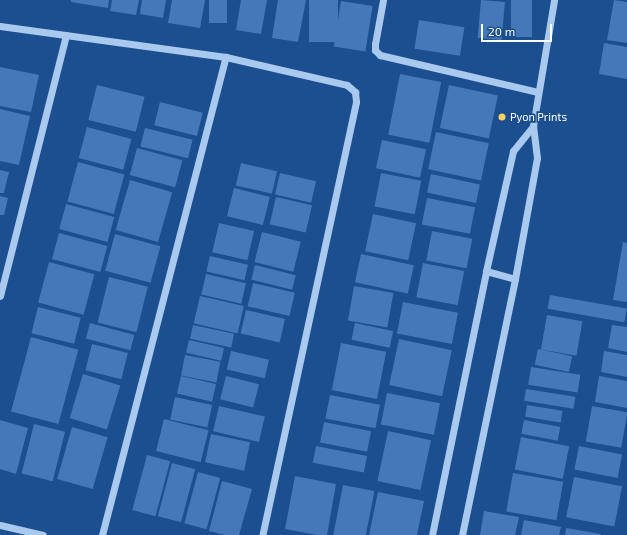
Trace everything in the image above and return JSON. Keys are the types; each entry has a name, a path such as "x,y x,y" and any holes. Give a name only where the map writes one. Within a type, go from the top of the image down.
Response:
{"street":[{"path":"383,0 375,44 375,50 380,55 538,92"},
{"path":"462,535 515,279 538,158 533,126 554,0"},
{"path":"0,26 226,57 347,85 355,92 356,102 262,535"},
{"path":"0,296 66,35"},
{"path":"102,535 226,57"},
{"path":"432,535 486,271 513,151 533,126"},
{"path":"486,271 515,279"},
{"path":"0,525 43,535"}],"building":[{"path":"71,0 109,0 108,8 71,2"},
{"path":"112,0 139,0 136,15 110,11"},
{"path":"142,0 166,0 163,18 140,14"},
{"path":"172,0 205,0 200,28 168,23"},
{"path":"209,0 227,0 227,23 209,23"},
{"path":"241,0 267,0 261,34 236,30"},
{"path":"278,0 306,0 298,42 272,38"},
{"path":"309,0 338,0 338,42 309,42"},
{"path":"481,0 505,2 502,40 478,38"},
{"path":"511,0 532,0 532,37 511,37"},
{"path":"614,0 627,2 627,43 607,40"},
{"path":"341,1 373,6 365,51 334,46"},
{"path":"419,20 464,27 460,56 414,49"},
{"path":"604,43 627,47 627,79 599,74"},
{"path":"0,67 39,75 31,112 0,106"},
{"path":"400,74 441,82 429,143 388,135"},
{"path":"97,85 145,97 136,132 88,120"},
{"path":"449,85 498,95 489,138 440,128"},
{"path":"160,102 203,113 197,136 154,125"},
{"path":"0,109 30,116 19,165 0,161"},
{"path":"87,127 131,139 123,170 79,158"},
{"path":"145,128 193,140 188,158 140,146"},
{"path":"436,132 489,143 481,180 428,169"},
{"path":"382,140 426,149 420,178 376,168"},
{"path":"137,148 182,160 175,187 130,175"},
{"path":"78,162 124,174 114,214 67,202"},
{"path":"241,163 277,171 272,194 236,185"},
{"path":"0,170 9,172 4,193 0,193"},
{"path":"280,173 316,181 311,203 275,194"},
{"path":"381,173 421,181 415,214 375,206"},
{"path":"431,174 480,184 476,203 427,193"},
{"path":"130,180 172,192 158,242 116,230"},
{"path":"234,188 270,197 263,225 227,216"},
{"path":"0,196 8,198 4,215 0,215"},
{"path":"276,197 312,205 306,233 270,224"},
{"path":"427,198 475,207 470,234 422,225"},
{"path":"66,204 114,217 108,242 59,229"},
{"path":"373,214 416,223 408,260 365,251"},
{"path":"219,223 254,231 247,260 212,252"},
{"path":"432,231 472,239 467,268 426,260"},
{"path":"262,232 301,242 293,272 255,262"},
{"path":"59,233 107,246 100,272 52,259"},
{"path":"115,234 160,246 151,283 105,271"},
{"path":"623,242 627,243 627,302 613,300"},
{"path":"361,254 414,265 408,294 355,282"},
{"path":"210,256 248,265 244,280 206,272"},
{"path":"49,262 94,274 84,315 38,303"},
{"path":"423,263 464,271 458,305 416,297"},
{"path":"255,265 296,275 292,290 251,280"},
{"path":"206,274 246,283 241,304 201,294"},
{"path":"109,277 148,287 136,332 98,323"},
{"path":"253,283 295,293 289,316 248,306"},
{"path":"354,286 393,293 387,327 348,320"},
{"path":"550,295 627,309 624,322 548,309"},
{"path":"200,296 244,306 238,333 194,323"},
{"path":"403,302 458,313 452,344 397,333"},
{"path":"38,307 81,318 74,344 31,333"},
{"path":"246,310 285,319 280,342 241,333"},
{"path":"547,315 582,321 576,356 541,349"},
{"path":"90,323 134,335 130,350 86,338"},
{"path":"355,323 393,331 390,348 351,340"},
{"path":"193,325 234,334 231,347 190,339"},
{"path":"612,325 627,327 627,352 608,348"},
{"path":"31,337 78,350 58,424 11,411"},
{"path":"399,339 452,350 442,396 389,385"},
{"path":"189,340 224,348 221,361 186,353"},
{"path":"341,343 386,352 377,399 332,390"},
{"path":"92,344 128,353 121,379 85,370"},
{"path":"538,349 572,356 569,372 535,365"},
{"path":"231,351 269,360 265,378 227,370"},
{"path":"604,351 627,355 627,377 601,372"},
{"path":"185,355 220,362 216,382 181,376"},
{"path":"531,367 580,375 578,393 528,385"},
{"path":"83,374 120,385 107,429 70,418"},
{"path":"181,376 216,384 212,402 177,394"},
{"path":"226,376 259,384 253,408 220,399"},
{"path":"599,376 627,381 627,408 595,402"},
{"path":"526,389 575,397 574,409 524,401"},
{"path":"387,393 440,403 434,435 381,424"},
{"path":"330,395 380,405 375,428 325,419"},
{"path":"175,397 212,405 207,427 170,419"},
{"path":"527,405 563,411 561,422 525,417"},
{"path":"219,406 265,417 259,442 213,431"},
{"path":"592,406 627,412 621,448 586,441"},
{"path":"164,419 209,430 201,462 156,451"},
{"path":"0,420 28,428 16,474 0,469"},
{"path":"524,420 560,427 558,441 521,434"},
{"path":"324,422 371,431 367,452 320,443"},
{"path":"34,424 65,432 53,481 22,473"},
{"path":"72,427 108,437 93,489 57,479"},
{"path":"388,431 431,440 420,490 377,481"},
{"path":"211,434 250,442 244,471 205,462"},
{"path":"521,437 569,446 563,479 515,469"},
{"path":"316,446 367,456 364,473 313,463"},
{"path":"579,446 622,454 618,478 574,470"},
{"path":"147,455 170,461 155,516 132,510"},
{"path":"172,463 195,469 181,522 158,516"},
{"path":"198,472 220,478 206,529 184,523"},
{"path":"513,473 563,482 556,520 506,511"},
{"path":"295,476 336,484 327,535 317,535 285,529"},
{"path":"574,477 622,486 614,527 566,517"},
{"path":"222,481 252,489 239,535 225,535 209,531"},
{"path":"343,485 374,491 366,535 333,535"},
{"path":"378,492 424,501 417,535 369,535"},
{"path":"484,511 519,517 515,535 480,535"},
{"path":"524,520 561,527 559,535 521,535"},
{"path":"566,528 601,534 601,535 565,535"}],"place":[{"name":"Pyon Prints","path":"502,117"}]}
